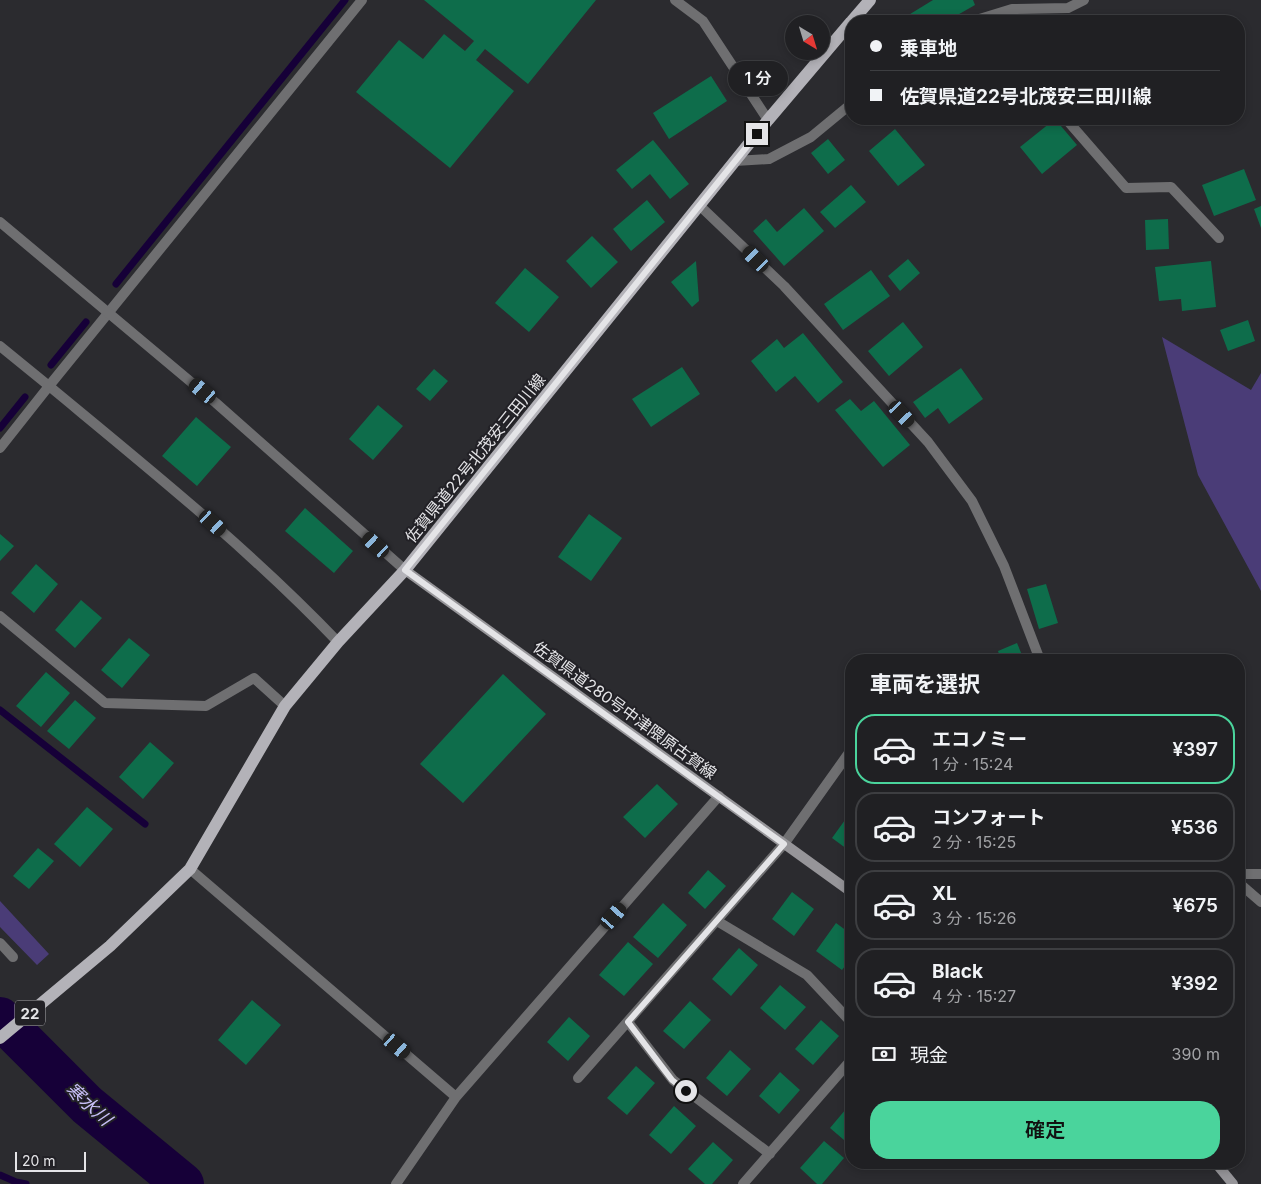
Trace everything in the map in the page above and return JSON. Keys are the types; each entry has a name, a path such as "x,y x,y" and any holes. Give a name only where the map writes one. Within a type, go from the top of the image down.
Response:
{"main road":[{"name":"佐賀県道22号北茂安三田川線","path":"858,15 870,0"},
{"name":"佐賀県道22号北茂安三田川線","path":"0,1038 110,946 190,869 285,706 338,642 405,570 768,120 845,30"},
{"name":"佐賀県道280号中津隈原古賀線","path":"405,570 845,888"},
{"path":"1221,1169 1233,1184"}],"street":[{"path":"0,448 362,0"},
{"path":"675,0 703,21 768,120"},
{"path":"993,15 1012,9 1068,8 1084,0"},
{"path":"735,161 769,159 811,137 845,109"},
{"path":"1071,125 1126,188 1172,187 1219,238"},
{"path":"699,206 784,286 928,442 972,501 1004,566 1038,654"},
{"path":"0,222 216,403 405,570"},
{"path":"0,346 200,511 304,607 338,642"},
{"path":"0,616 105,702 206,706 254,678 285,706"},
{"path":"578,1078 784,844 845,758"},
{"path":"396,1184 456,1097 719,796"},
{"path":"190,869 456,1097"},
{"path":"1245,874 1261,874"},
{"path":"1245,887 1261,902"},
{"path":"717,921 808,975 845,1015"},
{"path":"0,942 13,957"},
{"path":"628,1022 672,1080 770,1154"},
{"path":"743,1184 845,1067"}],"shaded area":[{"path":"1162,337 1251,390 1261,373 1261,591 1198,475"},
{"path":"0,901 49,954 37,965 0,927"}],"building":[{"path":"424,0 596,0 528,84 485,49 476,60 514,91 450,168 356,92 399,40 423,59 444,34 465,51 474,41"},
{"path":"933,0 973,0 975,5 958,15 909,15"},
{"path":"711,76 727,101 669,139 653,113"},
{"path":"1048,125 1060,125 1077,145 1042,174 1020,147"},
{"path":"895,129 925,165 898,186 869,151"},
{"path":"828,139 845,160 828,174 811,153"},
{"path":"653,140 689,184 670,199 650,174 632,189 616,170"},
{"path":"1244,169 1256,200 1214,216 1202,185"},
{"path":"851,185 866,202 835,228 820,212"},
{"path":"647,200 665,222 631,251 613,229"},
{"path":"1261,206 1261,228 1254,209"},
{"path":"804,208 824,231 784,266 753,231 766,219 777,232"},
{"path":"1168,219 1169,249 1146,250 1145,220"},
{"path":"592,236 618,262 591,288 566,261"},
{"path":"908,259 920,273 900,291 888,276"},
{"path":"696,261 699,301 692,307 671,282"},
{"path":"1211,261 1216,307 1182,311 1181,299 1159,301 1155,267"},
{"path":"525,268 559,297 529,332 495,303"},
{"path":"871,270 890,296 843,330 824,304"},
{"path":"1248,320 1255,341 1228,351 1220,330"},
{"path":"903,322 923,347 889,376 868,351"},
{"path":"803,333 843,382 818,403 795,376 776,392 751,361 777,339 784,348"},
{"path":"682,367 700,394 651,427 632,399"},
{"path":"961,368 983,399 949,424 938,408 925,418 913,402"},
{"path":"434,369 448,381 430,401 416,389"},
{"path":"850,399 861,411 874,401 910,445 883,467 835,410"},
{"path":"378,405 403,426 373,460 349,439"},
{"path":"196,417 231,447 197,486 162,456"},
{"path":"305,508 353,551 334,573 285,531"},
{"path":"589,514 622,538 591,581 558,557"},
{"path":"0,534 14,546 0,561"},
{"path":"36,564 58,584 34,613 11,593"},
{"path":"1046,584 1058,623 1039,629 1027,589"},
{"path":"81,600 102,618 75,648 55,630"},
{"path":"129,638 150,655 122,688 101,670"},
{"path":"1017,643 1022,654 999,654 998,651"},
{"path":"46,672 70,693 41,727 16,706"},
{"path":"503,674 546,714 463,803 420,764"},
{"path":"75,700 96,718 69,749 47,731"},
{"path":"150,742 174,763 143,799 119,777"},
{"path":"657,784 678,804 645,838 623,817"},
{"path":"87,807 113,829 80,867 54,844"},
{"path":"845,820 845,848 832,838"},
{"path":"38,848 54,861 29,889 13,876"},
{"path":"708,870 726,886 705,909 688,893"},
{"path":"792,892 814,909 794,936 772,919"},
{"path":"663,903 687,925 658,958 633,937"},
{"path":"836,923 845,930 845,966 842,970 816,951"},
{"path":"628,942 653,964 624,996 599,975"},
{"path":"739,948 758,965 731,996 712,979"},
{"path":"780,985 806,1007 785,1030 760,1008"},
{"path":"252,1000 281,1025 246,1065 218,1040"},
{"path":"690,1001 711,1020 684,1049 663,1031"},
{"path":"569,1017 590,1036 568,1061 547,1042"},
{"path":"821,1020 839,1036 813,1065 795,1049"},
{"path":"730,1050 751,1069 727,1096 706,1078"},
{"path":"636,1066 655,1083 627,1115 607,1098"},
{"path":"780,1072 800,1090 779,1114 759,1096"},
{"path":"674,1106 696,1126 671,1154 649,1135"},
{"path":"845,1110 845,1141 830,1128"},
{"path":"824,1141 844,1158 822,1184 817,1184 800,1168"},
{"path":"713,1142 733,1160 712,1184 705,1184 688,1169"}],"waterway":[{"path":"116,284 345,0"},
{"path":"51,365 86,322"},
{"path":"0,428 25,397"},
{"path":"0,710 145,824"},
{"name":"寒水川","path":"0,1018 87,1105 183,1184"},
{"path":"0,1175 26,1184"}],"route":[{"path":"686,1091 672,1080 628,1022 784,844 405,570 757,134"}]}
